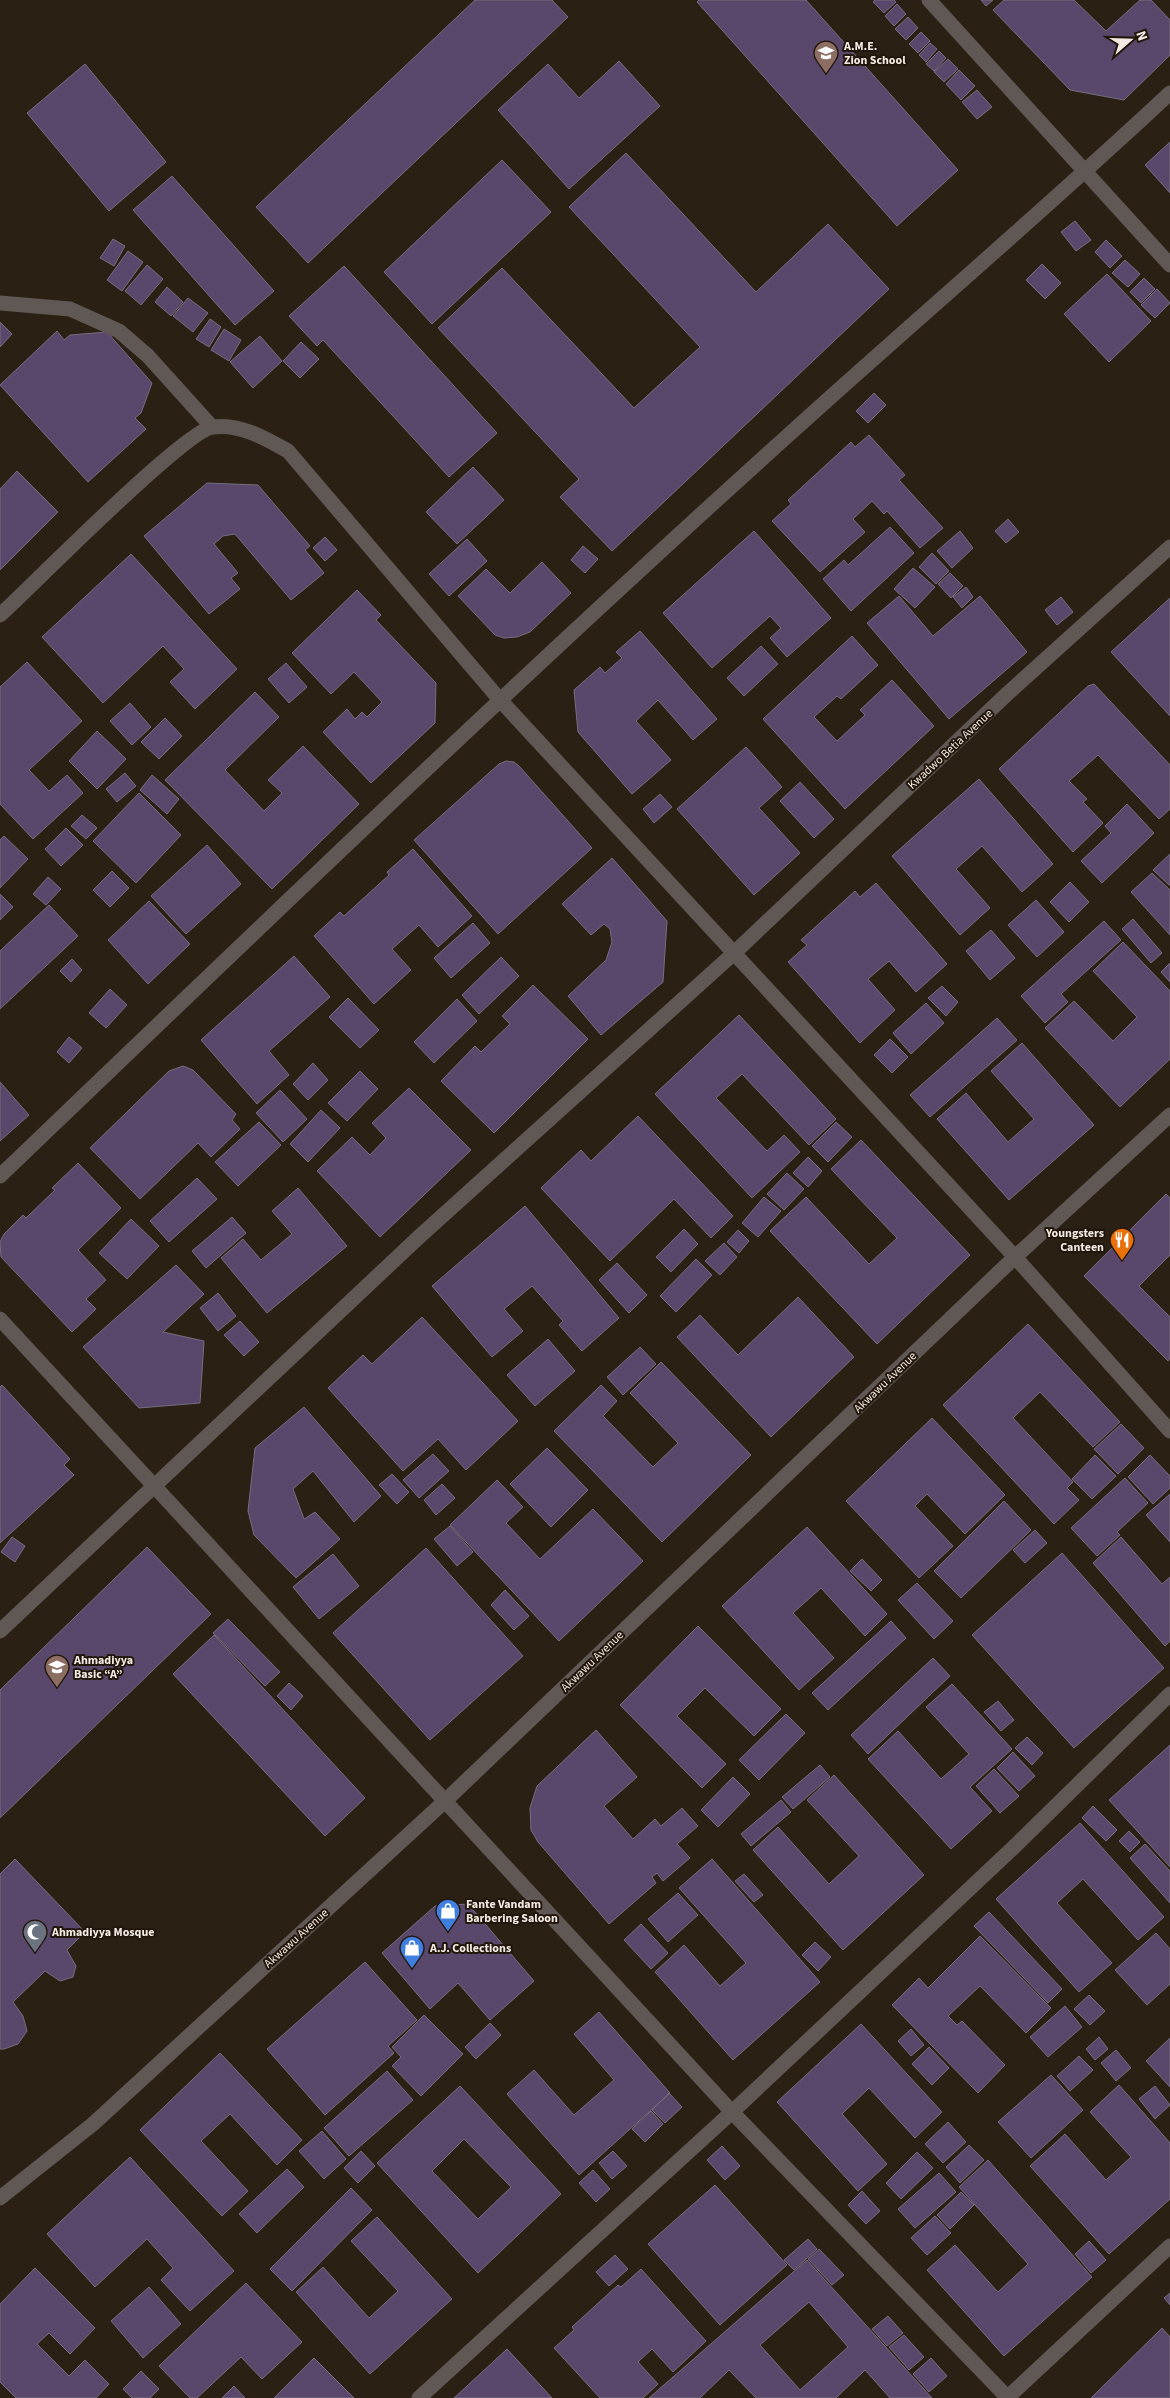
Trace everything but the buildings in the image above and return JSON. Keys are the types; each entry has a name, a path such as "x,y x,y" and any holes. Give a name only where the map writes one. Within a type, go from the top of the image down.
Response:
{"street":[{"path":"929,0 1170,265"},
{"path":"0,1176 500,700 788,436 1085,173 1170,93"},
{"path":"0,303 70,309 118,331 148,356 212,427"},
{"path":"0,616 173,452 212,427 253,431 288,451 500,700 1015,1257 1170,1431"},
{"name":"Kwadwo Betia Avenue","path":"0,1631 420,1236 733,954 1007,694 1170,547"},
{"name":"Akwawu Avenue","path":"1,2198 93,2124 444,1802 1015,1257 1170,1114"},
{"path":"0,1319 732,2112 1007,2398 1170,2246"},
{"path":"419,2398 732,2112 1014,1846 1170,1694"}],"place":[{"name":"A.M.E. Zion School","path":"826,74"},
{"name":"Youngsters Canteen","path":"1122,1261"},
{"name":"Ahmadiyya Basic “A”","path":"57,1688"},
{"name":"Fante Vandam Barbering Saloon","path":"448,1932"},
{"name":"Ahmadiyya Mosque","path":"35,1953"},
{"name":"A.J. Collections","path":"412,1969"}]}
